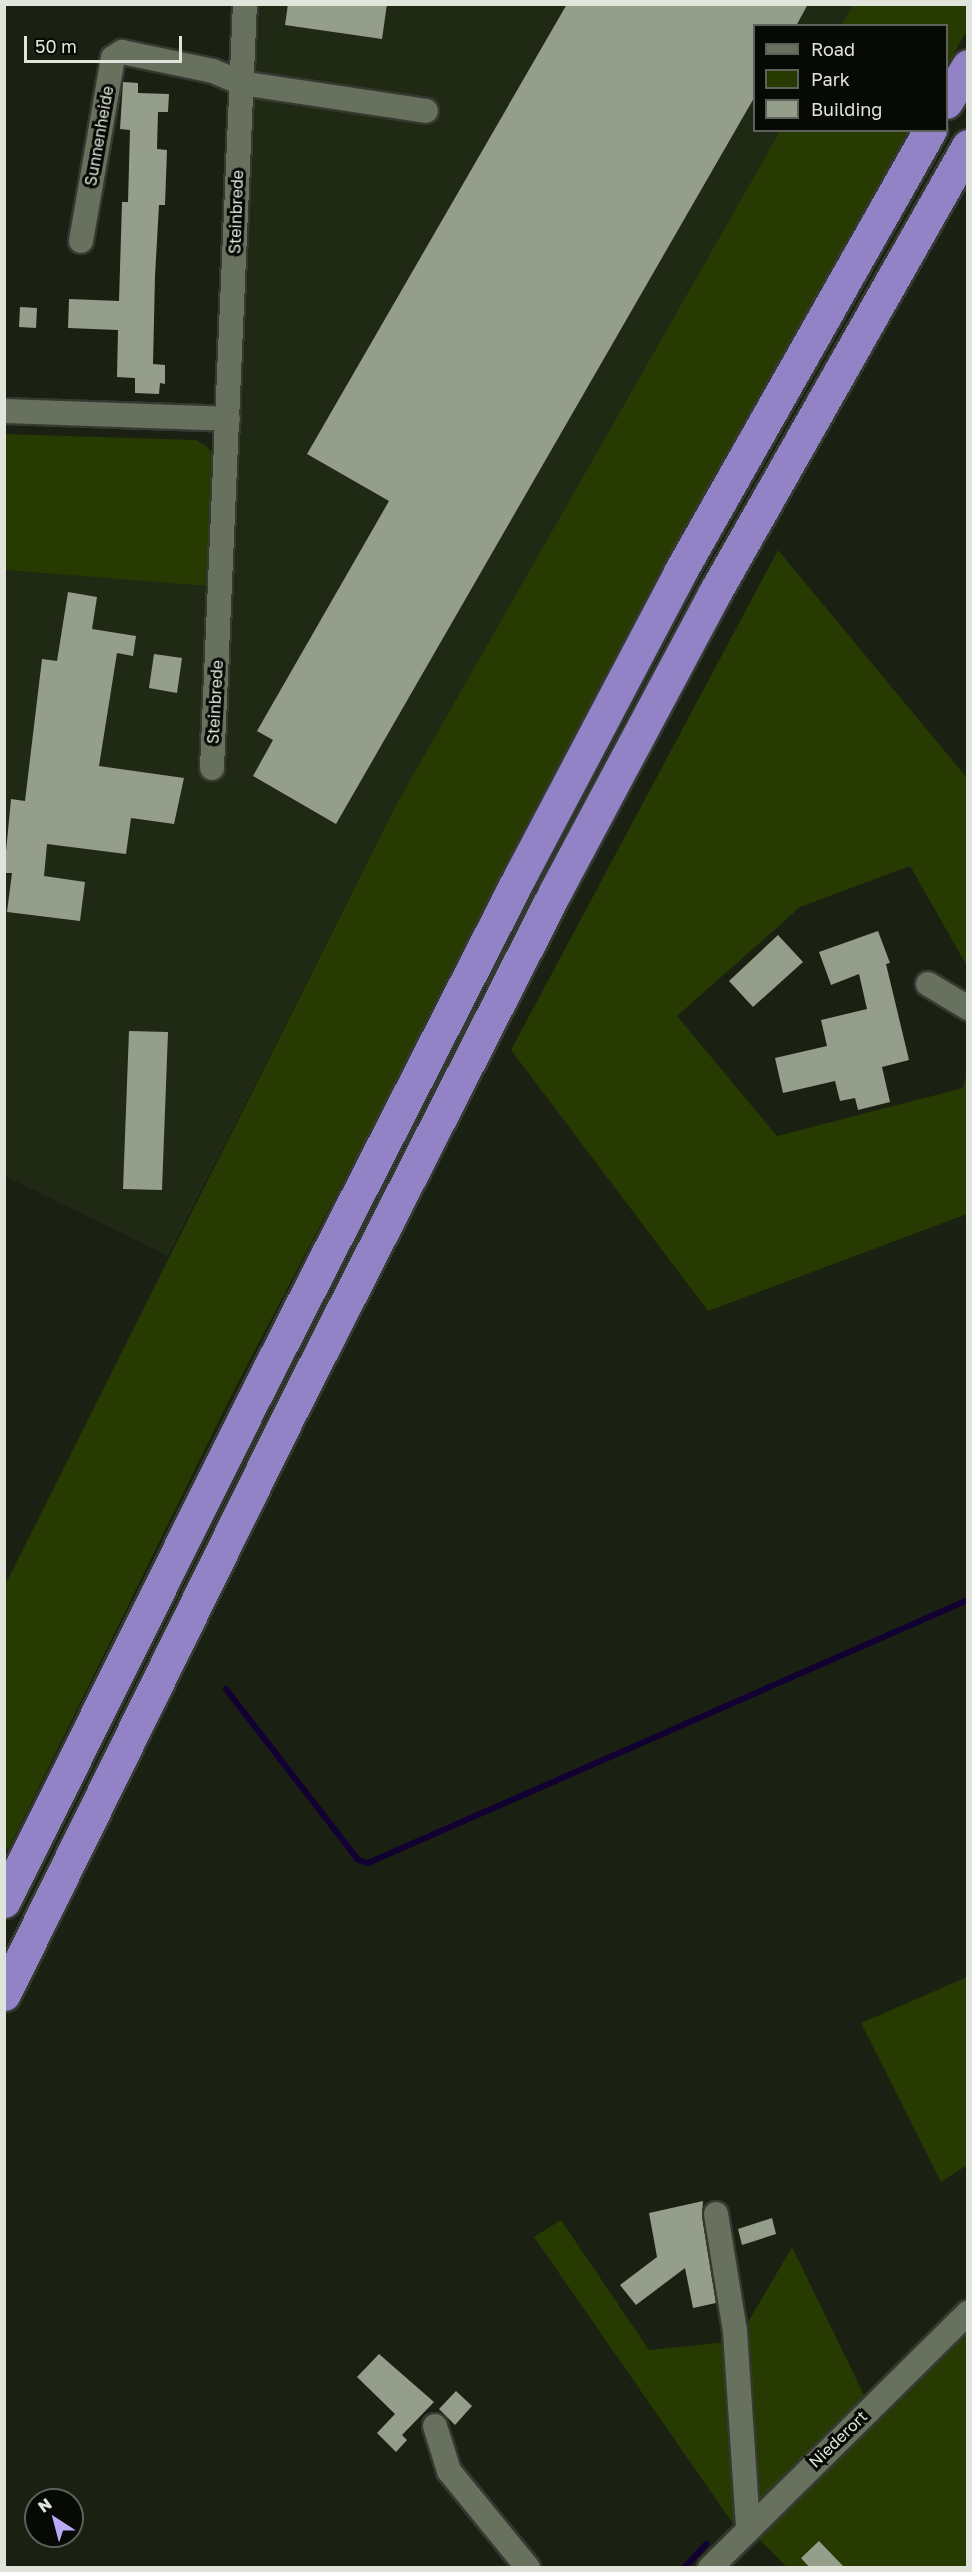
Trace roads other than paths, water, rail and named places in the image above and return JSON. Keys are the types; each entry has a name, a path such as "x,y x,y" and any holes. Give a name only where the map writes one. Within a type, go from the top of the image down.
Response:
{"highway":[{"path":"948,99 968,66"},
{"path":"4,1901 256,1394 531,855 680,572 929,132"},
{"path":"4,1994 287,1419 555,892 714,594 968,146"}],"street":[{"name":"Steinbrede","path":"212,768 245,4"},
{"name":"Sunnenheide","path":"81,241 113,58 122,52 213,71 241,83 426,111"},
{"path":"4,411 228,419"},
{"path":"928,984 968,1008"},
{"path":"716,2214 735,2331 748,2527"},
{"name":"Niederort","path":"710,2568 748,2527 968,2313"},
{"path":"435,2426 449,2471 528,2568"}],"waterway":[{"path":"226,1689 358,1860 368,1863 968,1600"},
{"path":"684,2568 706,2544"}]}
